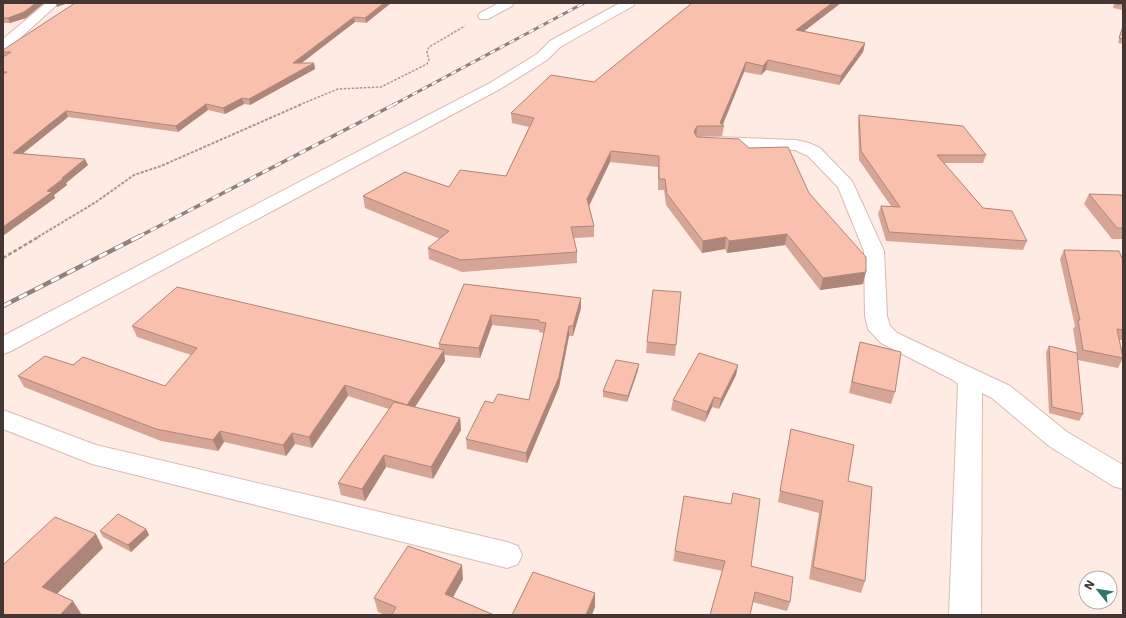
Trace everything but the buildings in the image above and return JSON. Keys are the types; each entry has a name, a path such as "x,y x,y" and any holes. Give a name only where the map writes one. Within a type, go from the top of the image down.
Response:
{"street":[{"path":"3,46 53,3"},
{"path":"484,16 508,3"},
{"path":"3,346 494,86 542,57 555,44 629,3"},
{"path":"702,142 796,145 814,152 846,185 874,251 876,316 879,329 889,338 1001,392 1058,439 1123,478"},
{"path":"962,374 970,382 965,615"},
{"path":"3,418 92,454 507,556"}],"path":[{"path":"3,258 96,202 134,175 160,166 330,91 338,89 381,87 427,64 429,60 427,52 429,47 484,16"}],"railway":[{"path":"393,105 584,3"},
{"path":"138,237 395,104"},
{"path":"3,306 140,236"}]}
